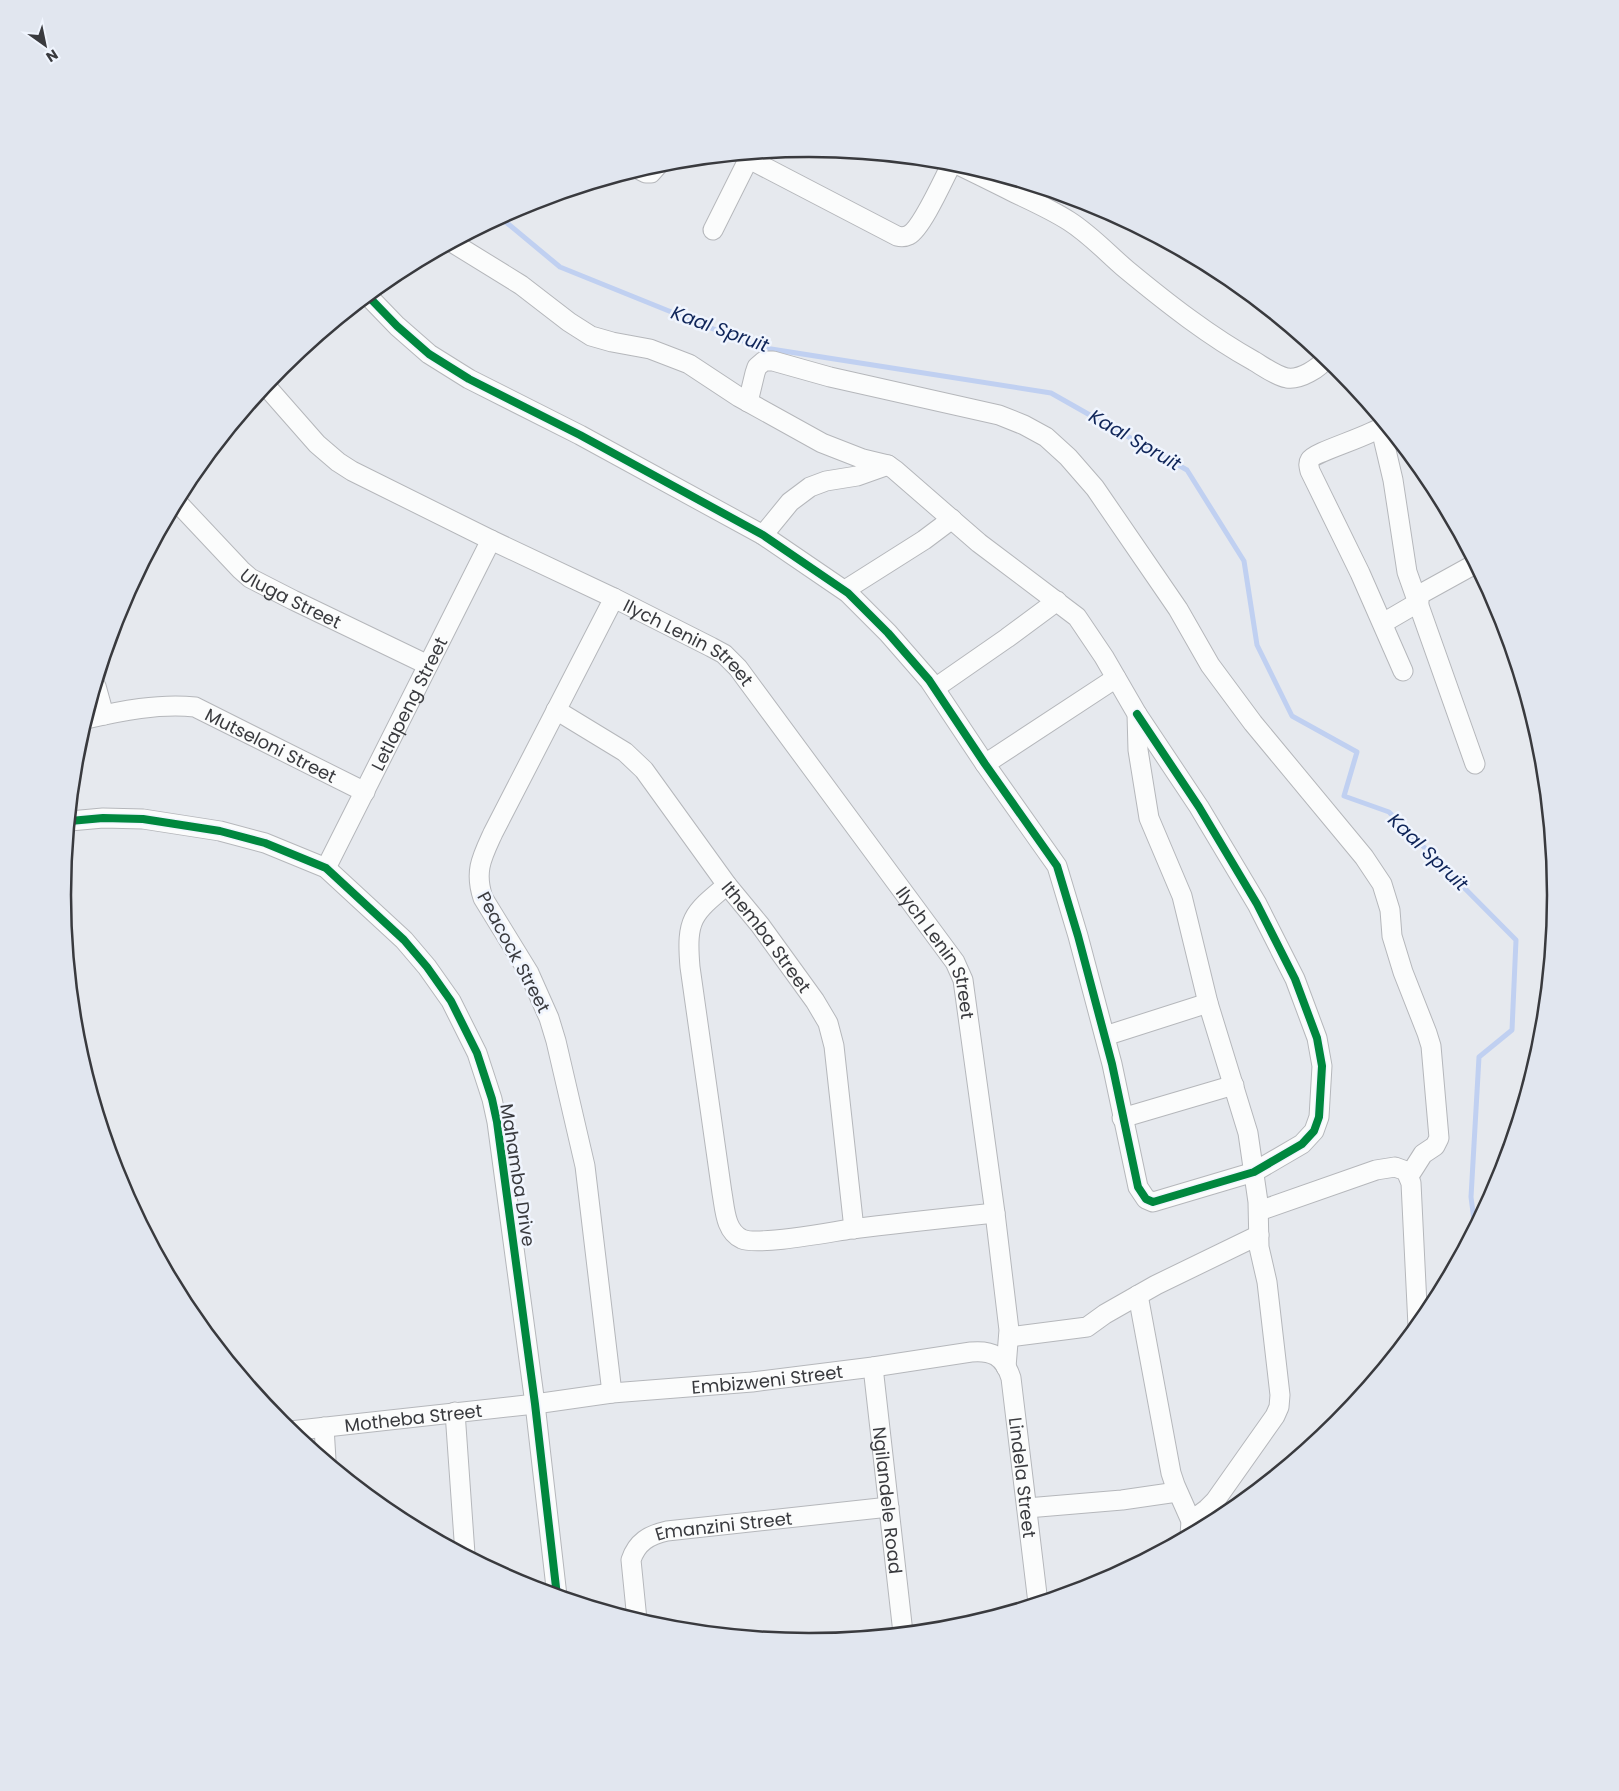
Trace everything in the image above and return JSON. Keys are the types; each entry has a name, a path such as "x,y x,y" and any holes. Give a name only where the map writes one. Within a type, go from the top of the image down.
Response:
{"street":[{"path":"713,230 748,160"},
{"path":"755,160 897,236 903,237 909,235 920,223 949,170"},
{"path":"1013,186 1069,221 1209,333 1276,374 1294,378 1322,364"},
{"path":"373,301 429,354 469,379 588,439 763,535 845,590 875,619 935,688 985,764 1057,866 1105,1036 1138,1187 1144,1196 1150,1201 1161,1201 1254,1172 1309,1138 1316,1127 1320,1109 1322,1066 1317,1038 1291,971 1249,890 1178,774 1137,714 1080,621 1071,611 979,543 888,465 863,460 822,443 748,402 693,366 650,349 591,336 569,322 521,285 458,246"},
{"path":"748,402 758,367 764,361 773,361 830,377 1000,415 1036,430 1057,446 1080,470 1148,563 1178,609 1210,665 1253,723 1364,857 1382,884 1390,910 1392,936 1403,972 1431,1046 1434,1074 1439,1138 1435,1146 1423,1154 1409,1176"},
{"name":"Ilych Lenin Street","path":"270,391 313,440 338,462 491,540 614,598 711,647 731,660 955,962 963,980 966,990 995,1213 1009,1337 1002,1362"},
{"path":"1381,428 1344,445 1321,452 1312,457 1309,465 1310,471 1383,623 1403,671"},
{"path":"1384,432 1407,572 1475,764"},
{"path":"763,535 790,502 810,487 826,481 857,476 888,465"},
{"name":"Uluga Street","path":"182,507 250,578 428,665"},
{"path":"845,590 924,540 952,519"},
{"name":"Letlapeng Street","path":"326,868 491,540"},
{"path":"1383,623 1471,567"},
{"name":"Peacock Street","path":"612,1393 585,1166 556,1041 549,1018 529,973 486,903 479,884 479,866 527,766 614,598"},
{"path":"935,688 1008,638 1056,601"},
{"path":"985,764 1116,678"},
{"name":"Mutseloni Street","path":"95,717 166,706 195,707 365,792"},
{"name":"Ithemba Street","path":"556,710 626,752 650,777 727,885 807,990 831,1029 854,1229"},
{"path":"1137,714 1138,750 1149,818 1182,896 1208,1003 1248,1133 1259,1211 1259,1247 1269,1300 1280,1395 1279,1406 1267,1428 1226,1486 1192,1527"},
{"name":"Mahamba Drive","path":"76,820 103,818 143,819 220,831 266,844 326,868 404,940 427,967 459,1014 477,1053 492,1099 497,1122 535,1404 556,1589"},
{"path":"727,885 706,902 698,912 692,921 688,940 690,967 720,1183 728,1224 740,1237 754,1242 995,1213"},
{"path":"1105,1036 1208,1003"},
{"path":"1122,1118 1234,1085"},
{"path":"1259,1211 1376,1170 1395,1167 1406,1171 1411,1183 1417,1314"},
{"path":"1009,1337 1087,1327 1138,1295 1259,1235"},
{"path":"1138,1295 1171,1473 1191,1528"},
{"name":"Embizweni Street","path":"535,1404 612,1393 752,1382 873,1367 971,1352 987,1351 1002,1362"},
{"name":"Lindela Street","path":"1002,1362 1013,1392 1037,1598"},
{"name":"Ngilandele Road","path":"873,1367 902,1627"},
{"name":"Motheba Street","path":"300,1430 535,1404"},
{"path":"455,1412 465,1548"},
{"path":"324,1427 326,1453"},
{"path":"1027,1508 1122,1500 1178,1492"},
{"name":"Emanzini Street","path":"636,1613 631,1560 640,1542 652,1535 667,1531 889,1507"}],"waterway":[{"name":"Kaal Spruit","path":"506,222 560,267 758,347 1051,393 1187,470 1244,561 1257,645 1292,716 1357,752 1344,796 1389,812 1516,940 1512,1030 1479,1057 1471,1197 1474,1218"}],"cycle path":[{"path":"373,301 397,326 429,354 469,379 580,435 763,535 848,593 888,633 929,680 1057,866 1112,1064 1138,1187 1146,1199 1153,1202 1254,1172 1302,1144 1314,1131 1319,1117 1322,1066 1317,1038 1295,979 1257,904 1199,807 1137,714"},
{"path":"76,820 103,818 143,819 220,831 265,843 326,868 404,940 427,967 451,1001 477,1053 492,1099 497,1122 535,1404 556,1589"}]}
